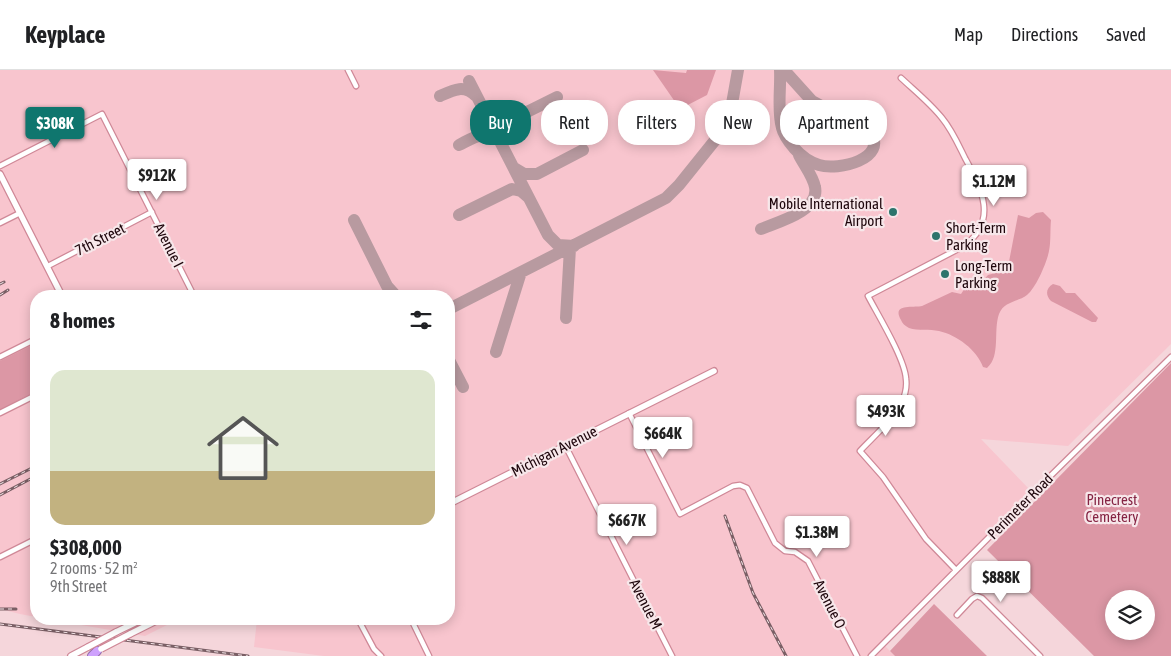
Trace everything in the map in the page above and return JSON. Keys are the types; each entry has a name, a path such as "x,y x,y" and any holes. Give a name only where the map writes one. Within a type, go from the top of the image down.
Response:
{"street":[{"path":"348,70 356,86"},
{"path":"901,78 946,123 980,187 984,199 984,212 976,234 963,247 868,296 898,355 906,380 904,395 898,408 860,451 891,488 926,540 956,570"},
{"name":"Avenue I","path":"0,166 102,114 191,290"},
{"path":"0,174 59,290"},
{"name":"7th Street","path":"48,266 152,212"},
{"path":"0,223 20,213"},
{"path":"0,357 30,342"},
{"name":"Perimeter Road","path":"871,656 1171,357"},
{"name":"Michigan Avenue","path":"455,501 714,371"},
{"path":"0,413 30,397"},
{"name":"Avenue O","path":"629,413 680,514 733,486 740,485 747,488 774,543 785,551 795,552 808,561 857,656"},
{"name":"Avenue M","path":"565,445 672,656"},
{"path":"0,557 30,542"},
{"path":"957,615 972,599 977,596 982,598 1040,656"},
{"path":"72,656 131,625"},
{"path":"87,656 148,625"},
{"path":"361,625 372,646 381,656"},
{"path":"414,625 429,656"}],"shaded area":[{"name":"Mobile International Airport","path":"0,70 1171,70 1171,344 1068,446 981,439 1031,491 881,642 895,656 324,656 254,647 256,625 455,625 455,290 30,290 30,616 0,609"},
{"path":"81,625 167,625 145,636"}],"green space":[{"path":"653,70 686,73 687,70 716,70 707,95 695,101 674,100"},
{"path":"1043,212 1051,220 1050,247 1046,262 1030,292 1001,310 997,321 994,357 987,368 983,367 976,355 966,344 953,336 939,331 913,329 903,323 899,311 905,307 922,306 952,292 961,294 965,288 973,288 980,284 988,275 1007,272 1018,215 1029,218 1036,213"},
{"path":"1053,284 1060,286 1066,293 1075,293 1098,318 1096,322 1092,322 1051,301 1047,292"},
{"path":"30,346 30,394 0,410 0,361"},
{"name":"Pinecrest Cemetery","path":"1171,363 1171,656 1094,656 987,550"},
{"path":"934,604 987,656 895,656 890,651"}],"taxiway":[{"path":"455,306 666,198 679,185 724,129 730,115 738,70"},
{"path":"780,70 779,107 783,131 797,151 812,162 827,166 848,164 859,161 867,156 873,149 874,141 870,132 812,101 784,70"},
{"path":"469,81 548,235 558,245 574,246"},
{"path":"440,96 458,89 467,90 476,96"},
{"path":"531,110 557,97"},
{"path":"459,145 470,139"},
{"path":"514,168 524,174 537,174 583,150"},
{"path":"761,229 787,219 805,209 811,203 815,195 815,187 799,155"},
{"path":"459,215 512,189 521,191 528,197"},
{"path":"354,220 391,290"},
{"path":"566,318 570,248"},
{"path":"496,352 521,272"},
{"path":"455,372 463,387"}],"railway":[{"path":"0,284 4,282"},
{"path":"0,295 8,290"},
{"path":"0,484 30,469"},
{"path":"0,495 30,479"},
{"path":"725,516 753,593 786,656"},
{"path":"0,609 16,609"},
{"path":"0,624 248,656"}],"place":[{"name":"Mobile International Airport","path":"893,212"},
{"name":"Short-Term Parking","path":"936,236"},
{"name":"Long-Term Parking","path":"945,274"}]}
